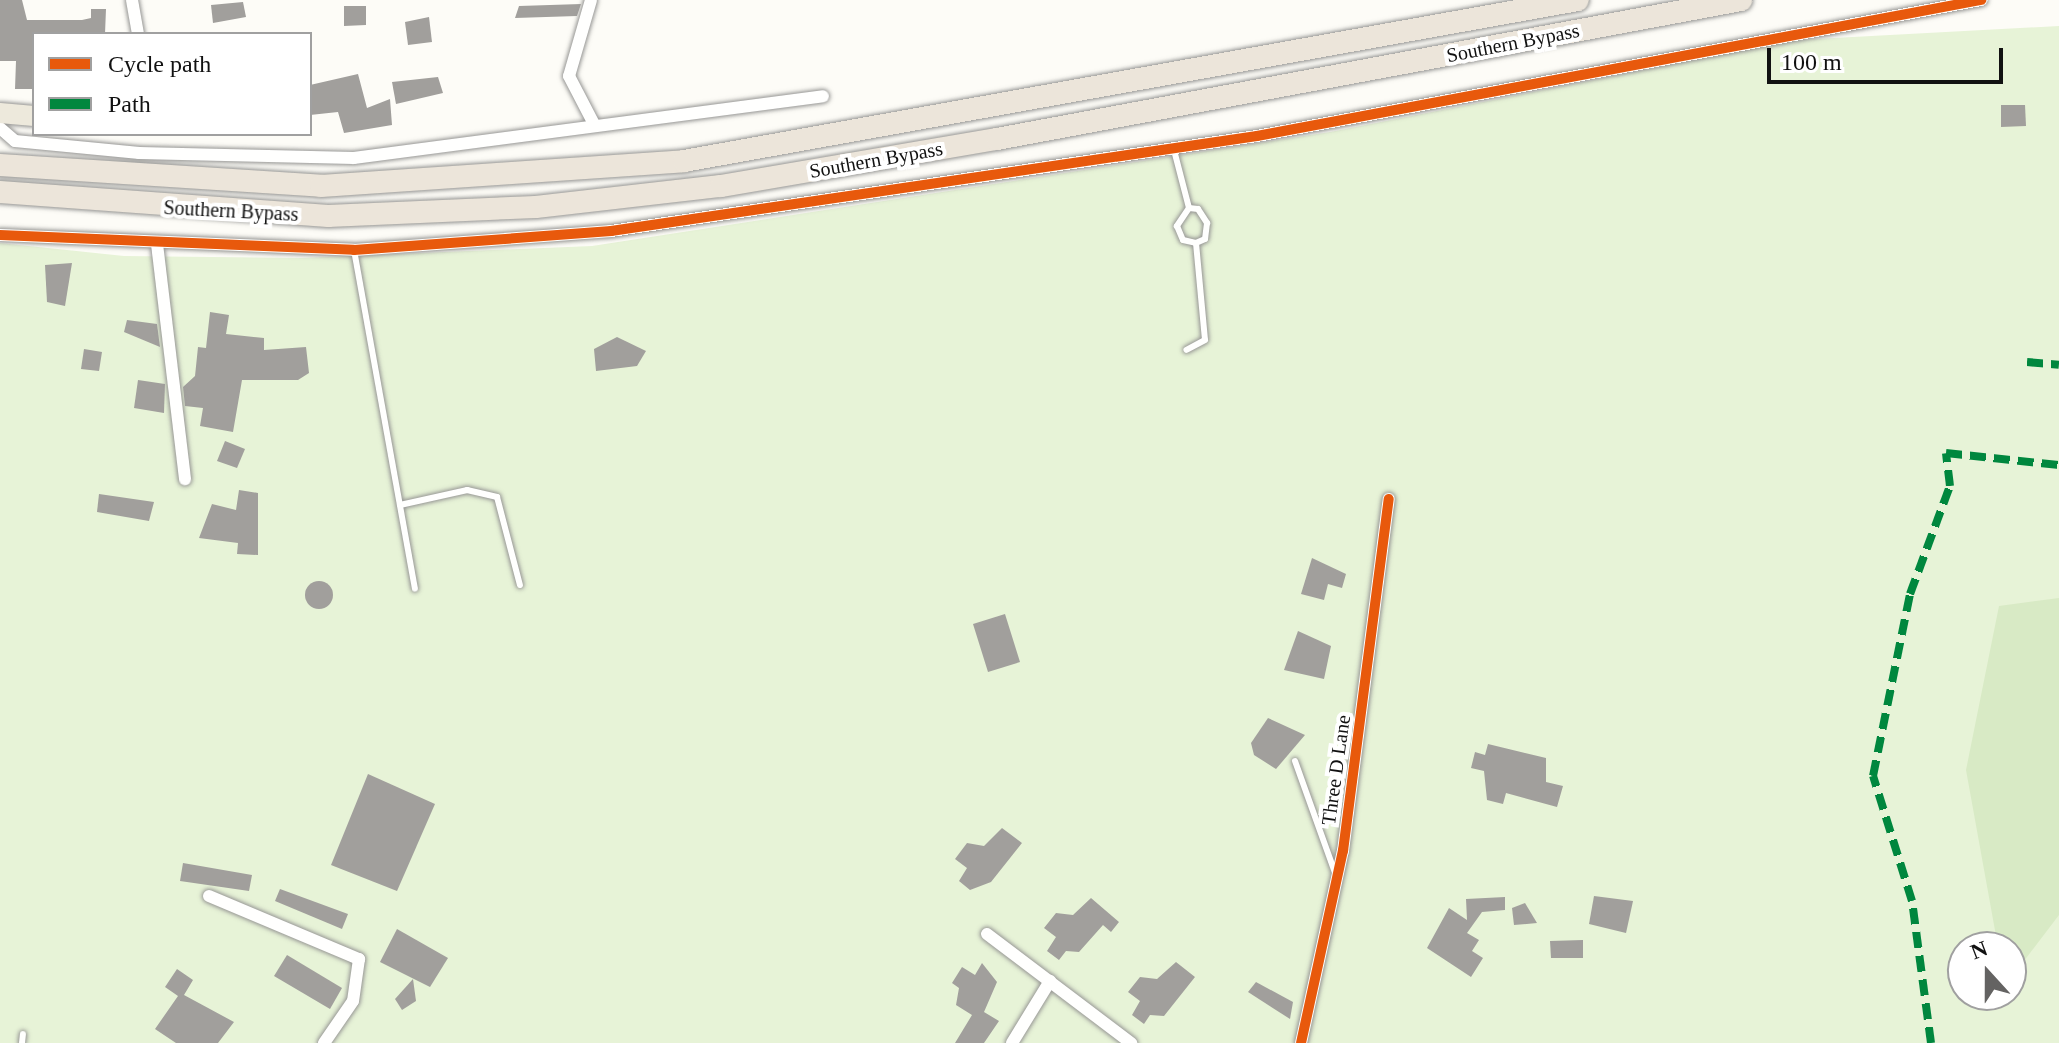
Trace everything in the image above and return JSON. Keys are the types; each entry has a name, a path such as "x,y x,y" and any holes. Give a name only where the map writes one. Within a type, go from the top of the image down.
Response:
{"highway":[{"name":"Southern Bypass","path":"0,165 321,186 684,161 1578,0"},
{"name":"Southern Bypass","path":"0,192 328,216 536,207 721,186 997,139 1741,0"}],"main road":[{"path":"0,113 32,116"}],"street":[{"path":"132,0 138,32"},
{"path":"591,0 569,76 594,124"},
{"path":"0,235 354,250 611,231 1174,150 1981,0"},
{"path":"0,128 15,141 139,153 354,158 823,96"},
{"path":"157,244 185,479"},
{"name":"Three D Lane","path":"1301,1043 1338,880 1389,499"},
{"path":"209,896 359,959 353,1001 324,1043"},
{"path":"987,934 1131,1043"},
{"path":"1012,1043 1050,981"}],"lane":[{"path":"1174,150 1189,208 1207,223 1205,239 1196,243"},
{"path":"1189,208 1178,219 1179,233 1196,243"},
{"path":"1186,350 1205,340 1196,243"},
{"path":"354,250 415,589"},
{"path":"400,505 467,490 497,497 520,585"},
{"path":"1295,761 1338,880"},
{"path":"22,1043 23,1034"}],"green space":[{"path":"2059,26 2059,1043 0,1043 0,243 124,256 300,258 592,246 1330,132 1797,40"},
{"path":"2059,598 2059,915 2027,957 2027,931 1995,931 1966,770 1999,606"}],"building":[{"path":"0,0 22,0 27,20 82,20 91,18 91,9 106,9 105,32 32,32 32,89 15,89 16,61 0,61"},
{"path":"243,2 246,17 213,23 211,5"},
{"path":"581,4 577,16 515,18 519,6"},
{"path":"344,6 366,6 366,25 344,26"},
{"path":"429,17 432,42 408,45 405,22"},
{"path":"358,74 367,108 390,99 392,125 344,133 338,112 312,115 312,85"},
{"path":"438,77 443,93 396,104 392,82"},
{"path":"2001,105 2025,105 2026,126 2001,127"},
{"path":"72,263 65,306 47,302 45,265"},
{"path":"210,312 229,315 226,334 264,338 264,350 306,347 309,373 298,380 242,380 233,432 200,426 203,408 185,406 183,387 195,376 198,347 206,348"},
{"path":"127,320 157,324 160,347 124,332"},
{"path":"617,337 646,351 637,366 596,371 594,349"},
{"path":"84,349 102,352 99,371 81,369"},
{"path":"138,380 165,384 164,413 134,408"},
{"path":"225,441 245,449 237,468 217,461"},
{"path":"239,490 258,493 258,555 237,554 238,543 199,538 212,504 236,510"},
{"path":"99,494 154,502 149,521 97,512"},
{"path":"1312,558 1346,574 1342,588 1328,584 1324,600 1301,594"},
{"path":"319,581 329,585 333,595 329,605 319,609 309,605 305,595 309,585"},
{"path":"1005,614 1020,662 988,672 973,624"},
{"path":"1298,631 1331,646 1324,679 1284,670"},
{"path":"1268,718 1305,735 1276,769 1254,755 1251,743"},
{"path":"1488,744 1546,758 1546,782 1563,786 1557,807 1506,793 1503,804 1487,800 1484,771 1471,768 1475,752 1485,755"},
{"path":"368,774 435,804 397,891 331,865"},
{"path":"1002,828 1022,843 991,882 970,890 959,881 967,868 955,859 967,843 984,846"},
{"path":"183,863 252,875 249,891 180,881"},
{"path":"280,889 348,914 342,929 275,901"},
{"path":"1594,896 1633,901 1626,933 1589,924"},
{"path":"1505,897 1505,910 1482,912 1467,933 1479,940 1472,951 1483,958 1471,977 1427,948 1449,908 1467,920 1466,899"},
{"path":"1091,898 1119,922 1111,932 1103,925 1079,952 1066,951 1059,960 1047,951 1056,937 1044,928 1056,913 1073,915"},
{"path":"1525,903 1537,923 1514,925 1512,908"},
{"path":"397,929 448,958 430,987 380,962"},
{"path":"1583,940 1583,958 1551,958 1550,941"},
{"path":"287,955 342,988 330,1009 274,976"},
{"path":"1176,962 1195,977 1164,1016 1150,1015 1144,1024 1132,1015 1140,1001 1128,992 1140,977 1157,979"},
{"path":"982,963 997,982 984,1012 999,1021 984,1043 955,1043 972,1015 956,1005 959,988 952,983 962,967 975,975"},
{"path":"177,969 193,980 184,995 234,1022 218,1043 176,1043 155,1029 178,996 165,987"},
{"path":"413,979 416,1001 402,1010 395,999"},
{"path":"1256,982 1293,1002 1290,1019 1248,992"}],"marked path":[{"path":"2027,362 2059,365"},
{"path":"1931,1043 1912,901 1873,776 1910,594 1950,486 1946,453 2059,465"}],"cycle path":[{"path":"0,235 354,250 611,231 1257,136 1981,0"},
{"path":"1301,1043 1343,851 1389,499"}]}
